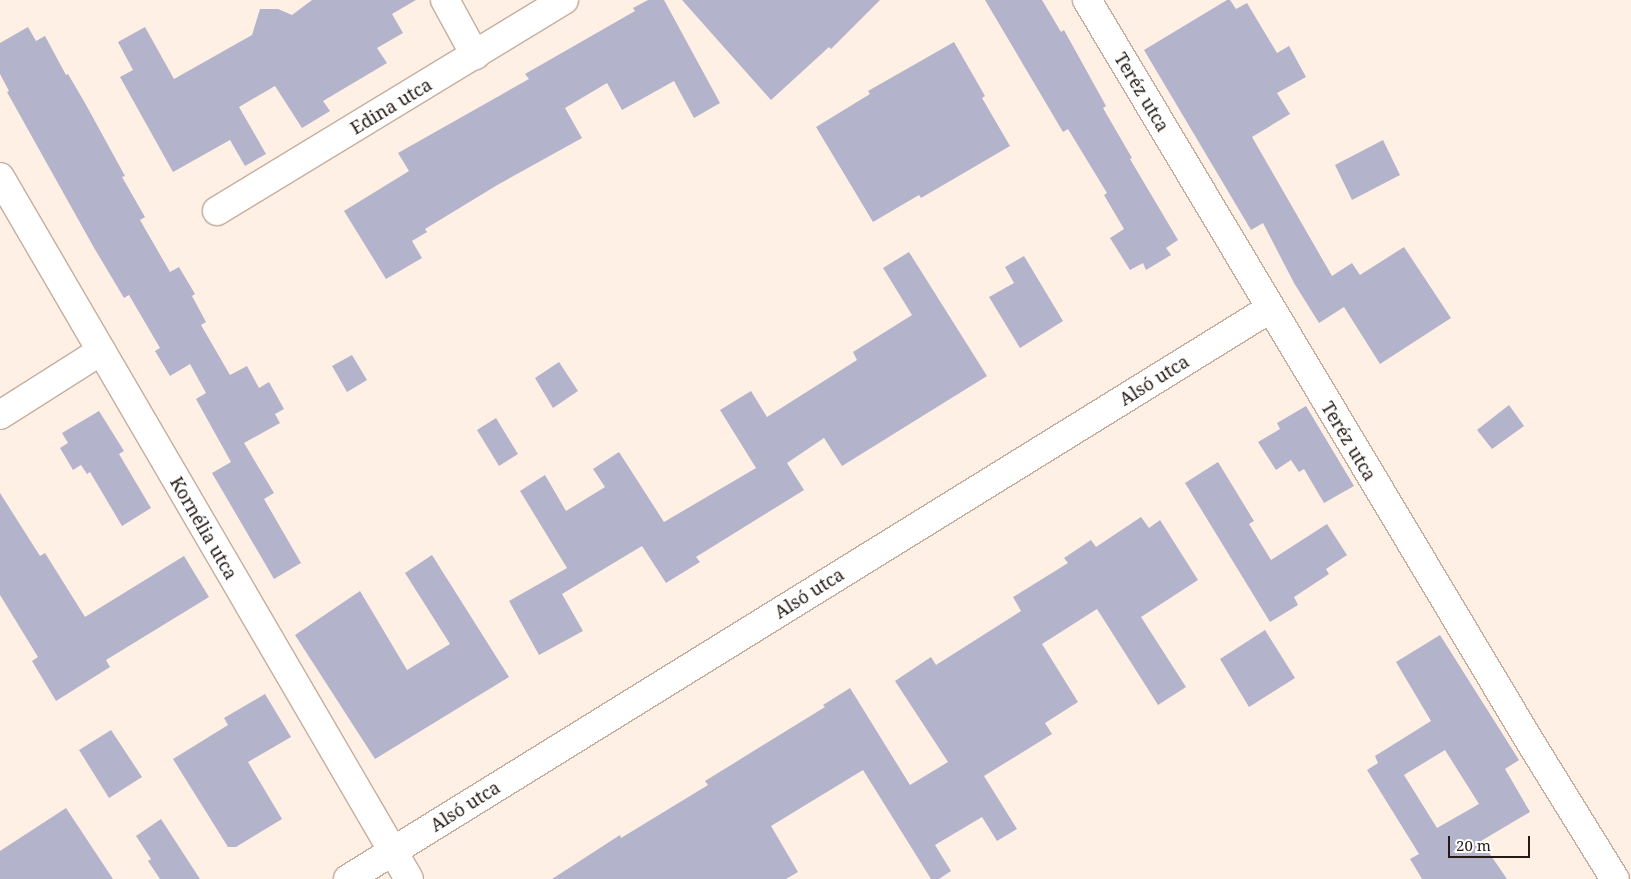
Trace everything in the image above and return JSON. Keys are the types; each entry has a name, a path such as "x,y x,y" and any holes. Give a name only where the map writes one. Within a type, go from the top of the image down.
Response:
{"street":[{"path":"445,0 475,55"},
{"name":"Edina utca","path":"217,211 564,0"},
{"name":"Teréz utca","path":"1087,0 1488,672 1615,879"},
{"name":"Kornélia utca","path":"0,177 409,879"},
{"name":"Alsó utca","path":"348,879 1271,308"},
{"path":"0,415 101,352"}],"building":[{"path":"312,0 416,0 392,14 403,33 377,48 387,63 323,101 330,111 302,128 275,86 239,107 266,154 245,166 230,140 173,172 120,77 133,70 118,42 145,27 174,79 252,35 260,9 278,9 292,15"},
{"path":"648,0 664,0 720,103 694,118 674,81 622,110 607,83 565,108 582,138 499,184 425,229 427,232 412,241 422,258 386,279 344,211 409,171 398,153 529,79 525,74 635,11 633,8"},
{"path":"682,0 880,0 831,49 829,47 771,100"},
{"path":"985,0 1042,0 1061,32 1064,30 1106,106 1103,108 1132,158 1130,159 1178,240 1166,248 1171,255 1146,270 1143,263 1130,270 1110,238 1124,229 1104,195 1107,193 1068,129 1063,132"},
{"path":"1227,0 1230,0 1236,9 1247,3 1277,53 1289,46 1306,77 1277,93 1290,114 1252,137 1332,276 1352,263 1360,275 1404,247 1451,318 1380,364 1344,307 1319,323 1294,283 1263,223 1251,230 1144,50"},
{"path":"28,27 36,41 45,36 66,75 68,74 85,103 125,176 122,177 145,217 140,220 170,272 179,267 195,294 192,296 206,322 201,325 230,375 247,366 259,388 269,382 284,409 275,414 280,423 244,443 274,493 264,499 301,563 274,579 212,473 231,462 196,399 206,393 190,364 170,376 155,351 160,348 129,295 124,298 7,92 9,91 0,74 0,43"},
{"path":"954,42 985,96 982,98 1010,146 921,198 919,195 873,222 816,127 870,94 868,91"},
{"path":"1383,140 1400,175 1352,200 1335,165"},
{"path":"909,252 987,376 842,466 824,438 787,463 804,490 696,557 700,562 666,583 642,546 562,594 583,631 539,655 509,601 567,568 520,491 545,475 566,511 605,487 593,469 619,452 664,522 756,468 720,410 751,391 767,417 857,360 853,352 912,315 883,268"},
{"path":"1024,256 1063,321 1020,348 989,297 1014,283 1005,267"},
{"path":"352,355 367,380 347,392 332,366"},
{"path":"559,362 578,391 553,408 535,378"},
{"path":"1509,405 1524,426 1492,449 1477,430"},
{"path":"1306,406 1354,486 1324,503 1304,469 1299,472 1291,460 1276,470 1258,442 1280,429 1277,423"},
{"path":"99,411 124,451 119,454 151,508 122,526 90,472 87,474 81,465 73,470 60,448 68,443 62,433"},
{"path":"496,418 518,454 499,466 477,430"},
{"path":"1218,462 1254,521 1249,524 1271,560 1327,524 1347,555 1326,569 1329,574 1294,597 1298,605 1270,622 1185,483"},
{"path":"0,493 40,556 45,553 85,617 184,556 209,597 106,660 110,667 56,701 32,661 38,657 0,595"},
{"path":"1141,517 1149,528 1160,520 1198,580 1141,617 1186,687 1158,705 1097,609 1042,644 1078,702 1045,723 1052,734 984,776 1017,829 997,841 982,817 935,845 951,871 939,879 931,879 863,770 771,826 798,872 786,879 552,879 620,835 621,838 708,785 705,781 825,707 823,705 850,688 910,785 948,762 895,681 931,657 936,665 1021,611 1013,597 1068,563 1064,558 1091,540 1096,547"},
{"path":"432,555 509,677 375,759 295,635 360,591 407,670 450,644 405,573"},
{"path":"1265,630 1295,678 1249,707 1220,659"},
{"path":"1440,635 1519,760 1505,769 1530,812 1481,841 1507,879 1422,879 1410,859 1419,854 1367,770 1378,763 1375,756 1431,721 1396,662","holes":["1445,750 1479,804 1437,828 1404,775"]},
{"path":"265,694 291,737 248,762 282,819 236,847 228,847 173,759 228,725 224,718"},
{"path":"111,730 142,777 109,798 79,750"},
{"path":"66,808 113,879 0,879 0,851"},
{"path":"161,819 200,879 160,879 148,861 151,859 136,836"}]}
